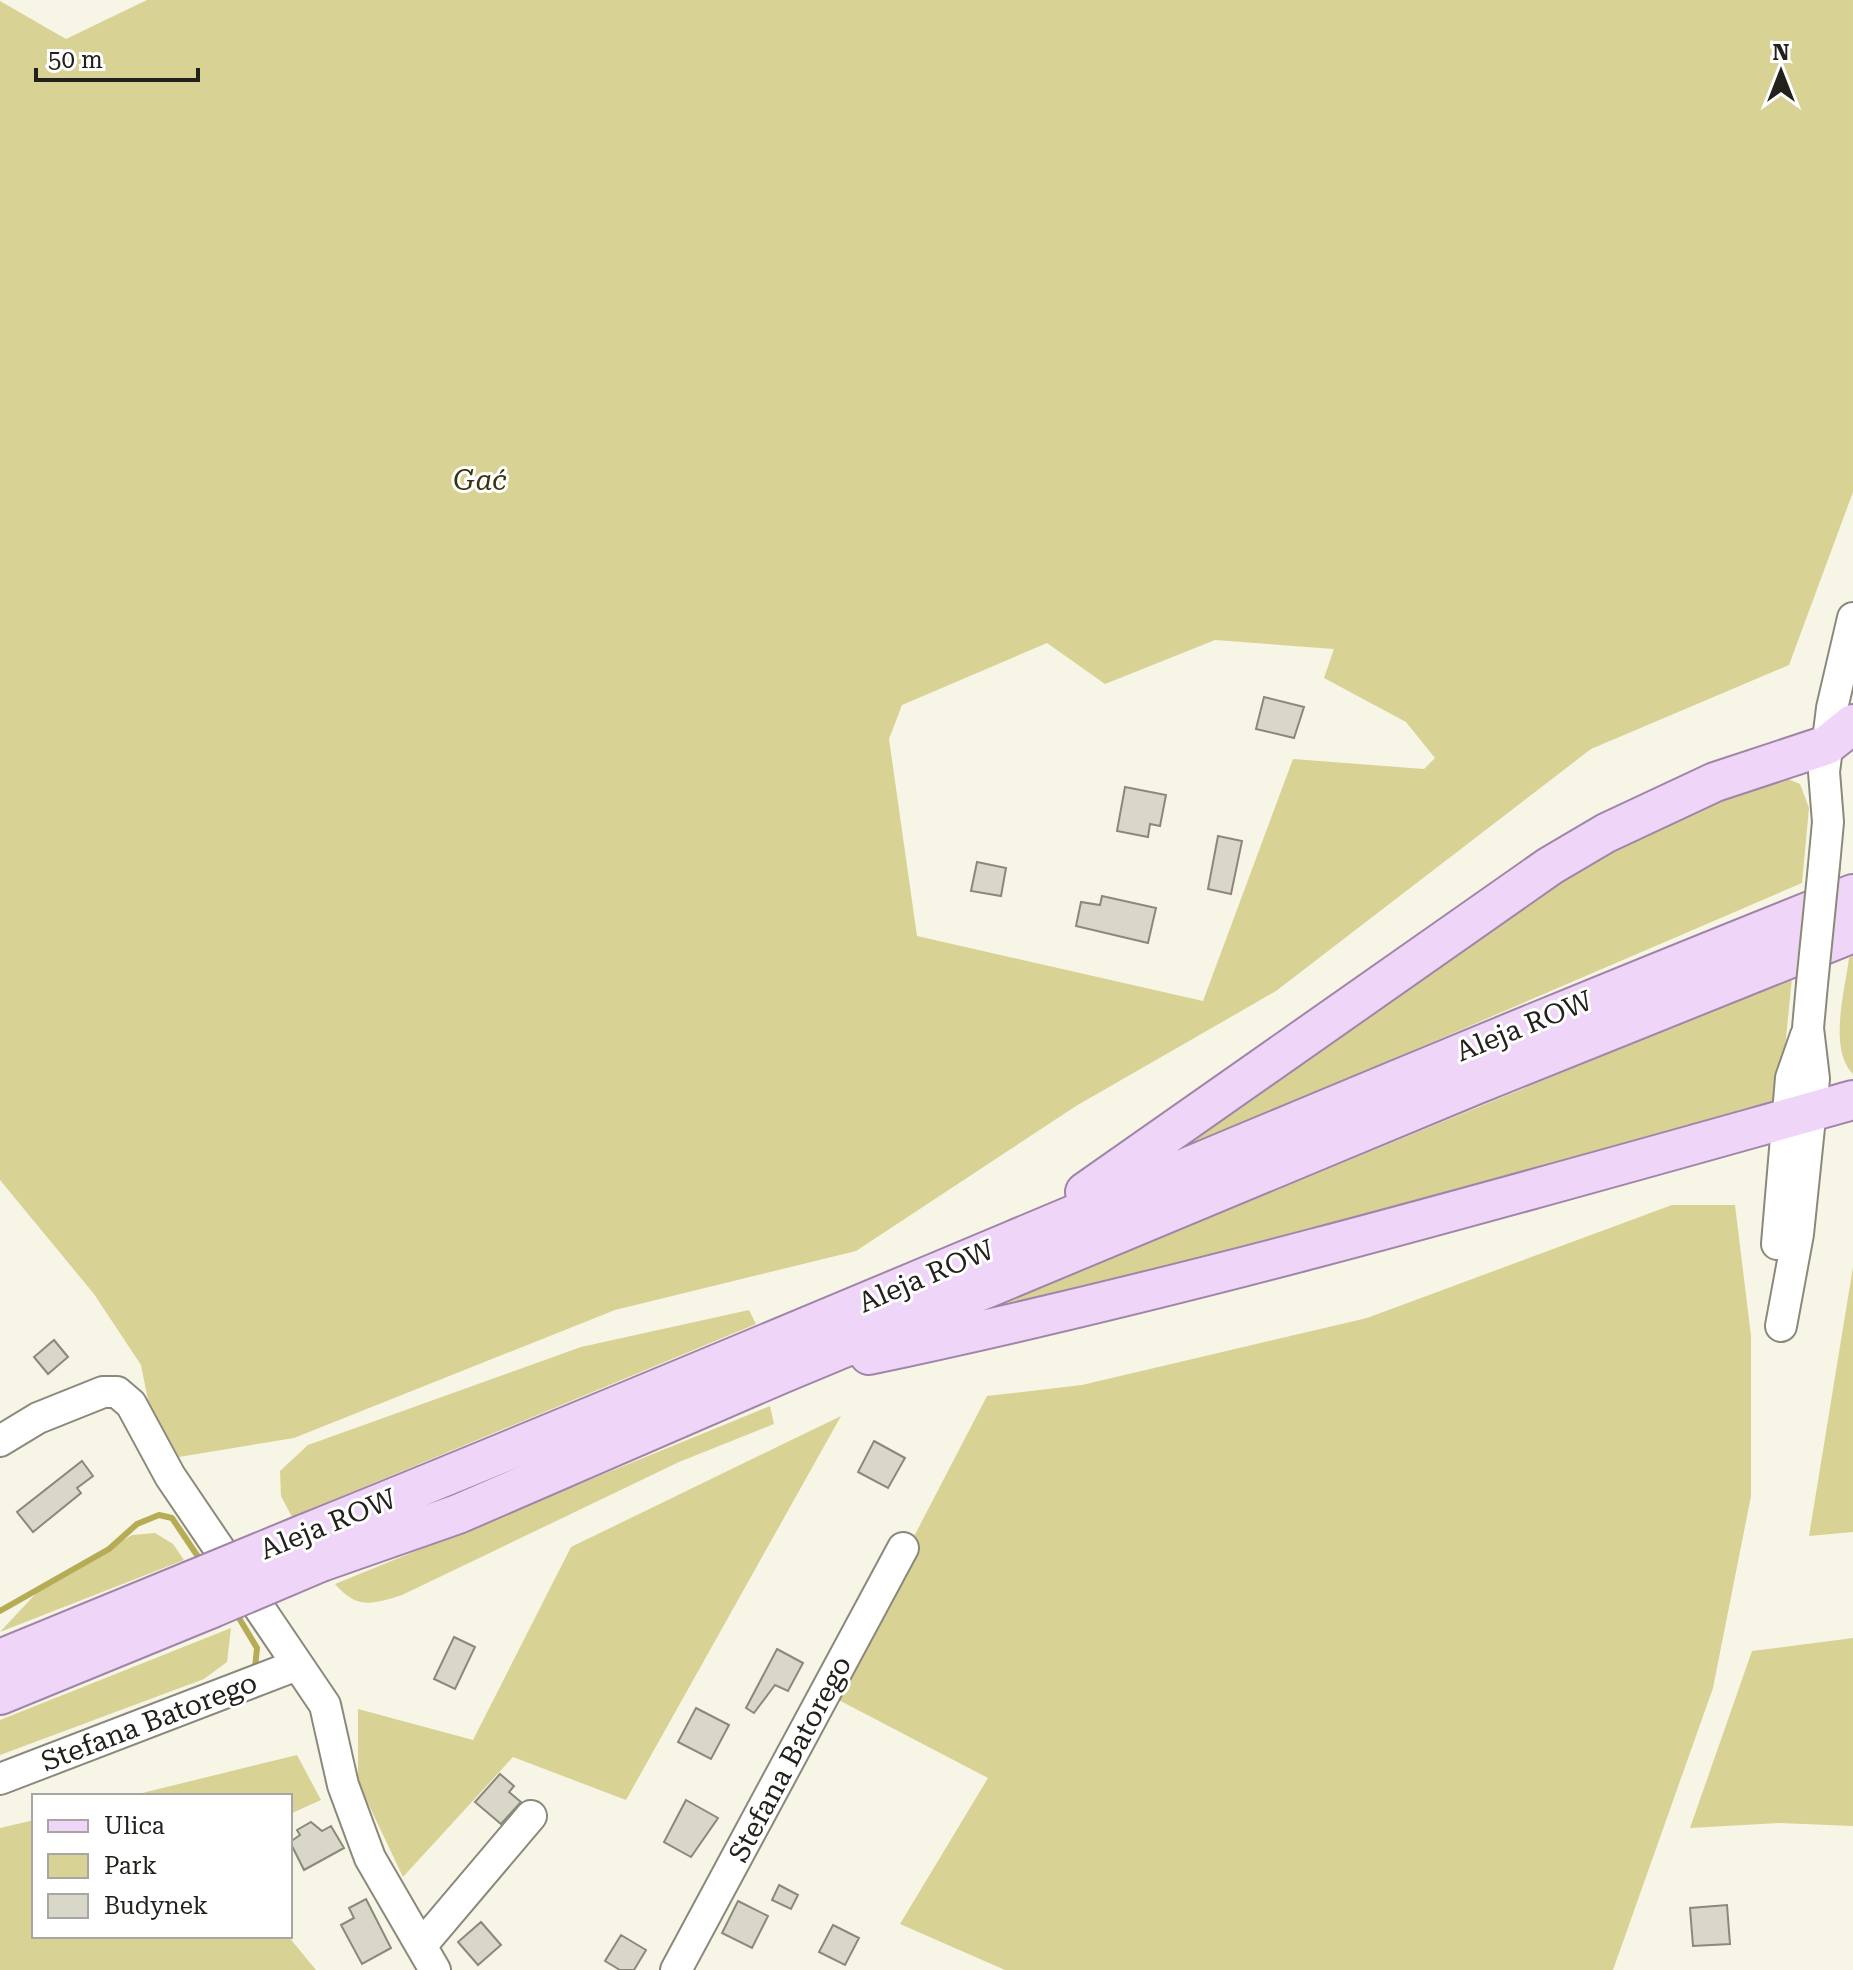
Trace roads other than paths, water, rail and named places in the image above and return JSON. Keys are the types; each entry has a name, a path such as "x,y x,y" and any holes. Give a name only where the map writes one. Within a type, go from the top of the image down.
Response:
{"main road":[{"path":"1027,1233 1550,866 1606,833 1702,787 1846,728"},
{"name":"Aleja ROW","path":"0,1695 200,1595 313,1548 536,1440 1543,1018 1853,894"},
{"name":"Aleja ROW","path":"313,1548 458,1514 781,1374 1460,1091 1853,933"},
{"path":"781,1374 1085,1309 1853,1100"},
{"name":"Aleja ROW","path":"0,1659 200,1595"}],"street":[{"path":"1799,1117 1776,1248 1781,1326 1798,1234 1799,1117 1791,1078 1808,1028 1828,822 1845,773 1853,618"},
{"name":"Stefana Batorego","path":"0,1441 38,1418 103,1392 117,1392 131,1404 170,1476 325,1705 343,1785 370,1858 428,1958"},
{"name":"Stefana Batorego","path":"676,1970 903,1548"},
{"name":"Stefana Batorego","path":"0,1779 297,1665"},
{"path":"428,1958 531,1816"}],"waterway":[{"path":"0,1611 109,1549 137,1524 159,1515 172,1518 203,1564"},
{"path":"236,1613 257,1648 255,1668"}],"park label":[{"name":"Gać","path":"480,480"}]}
